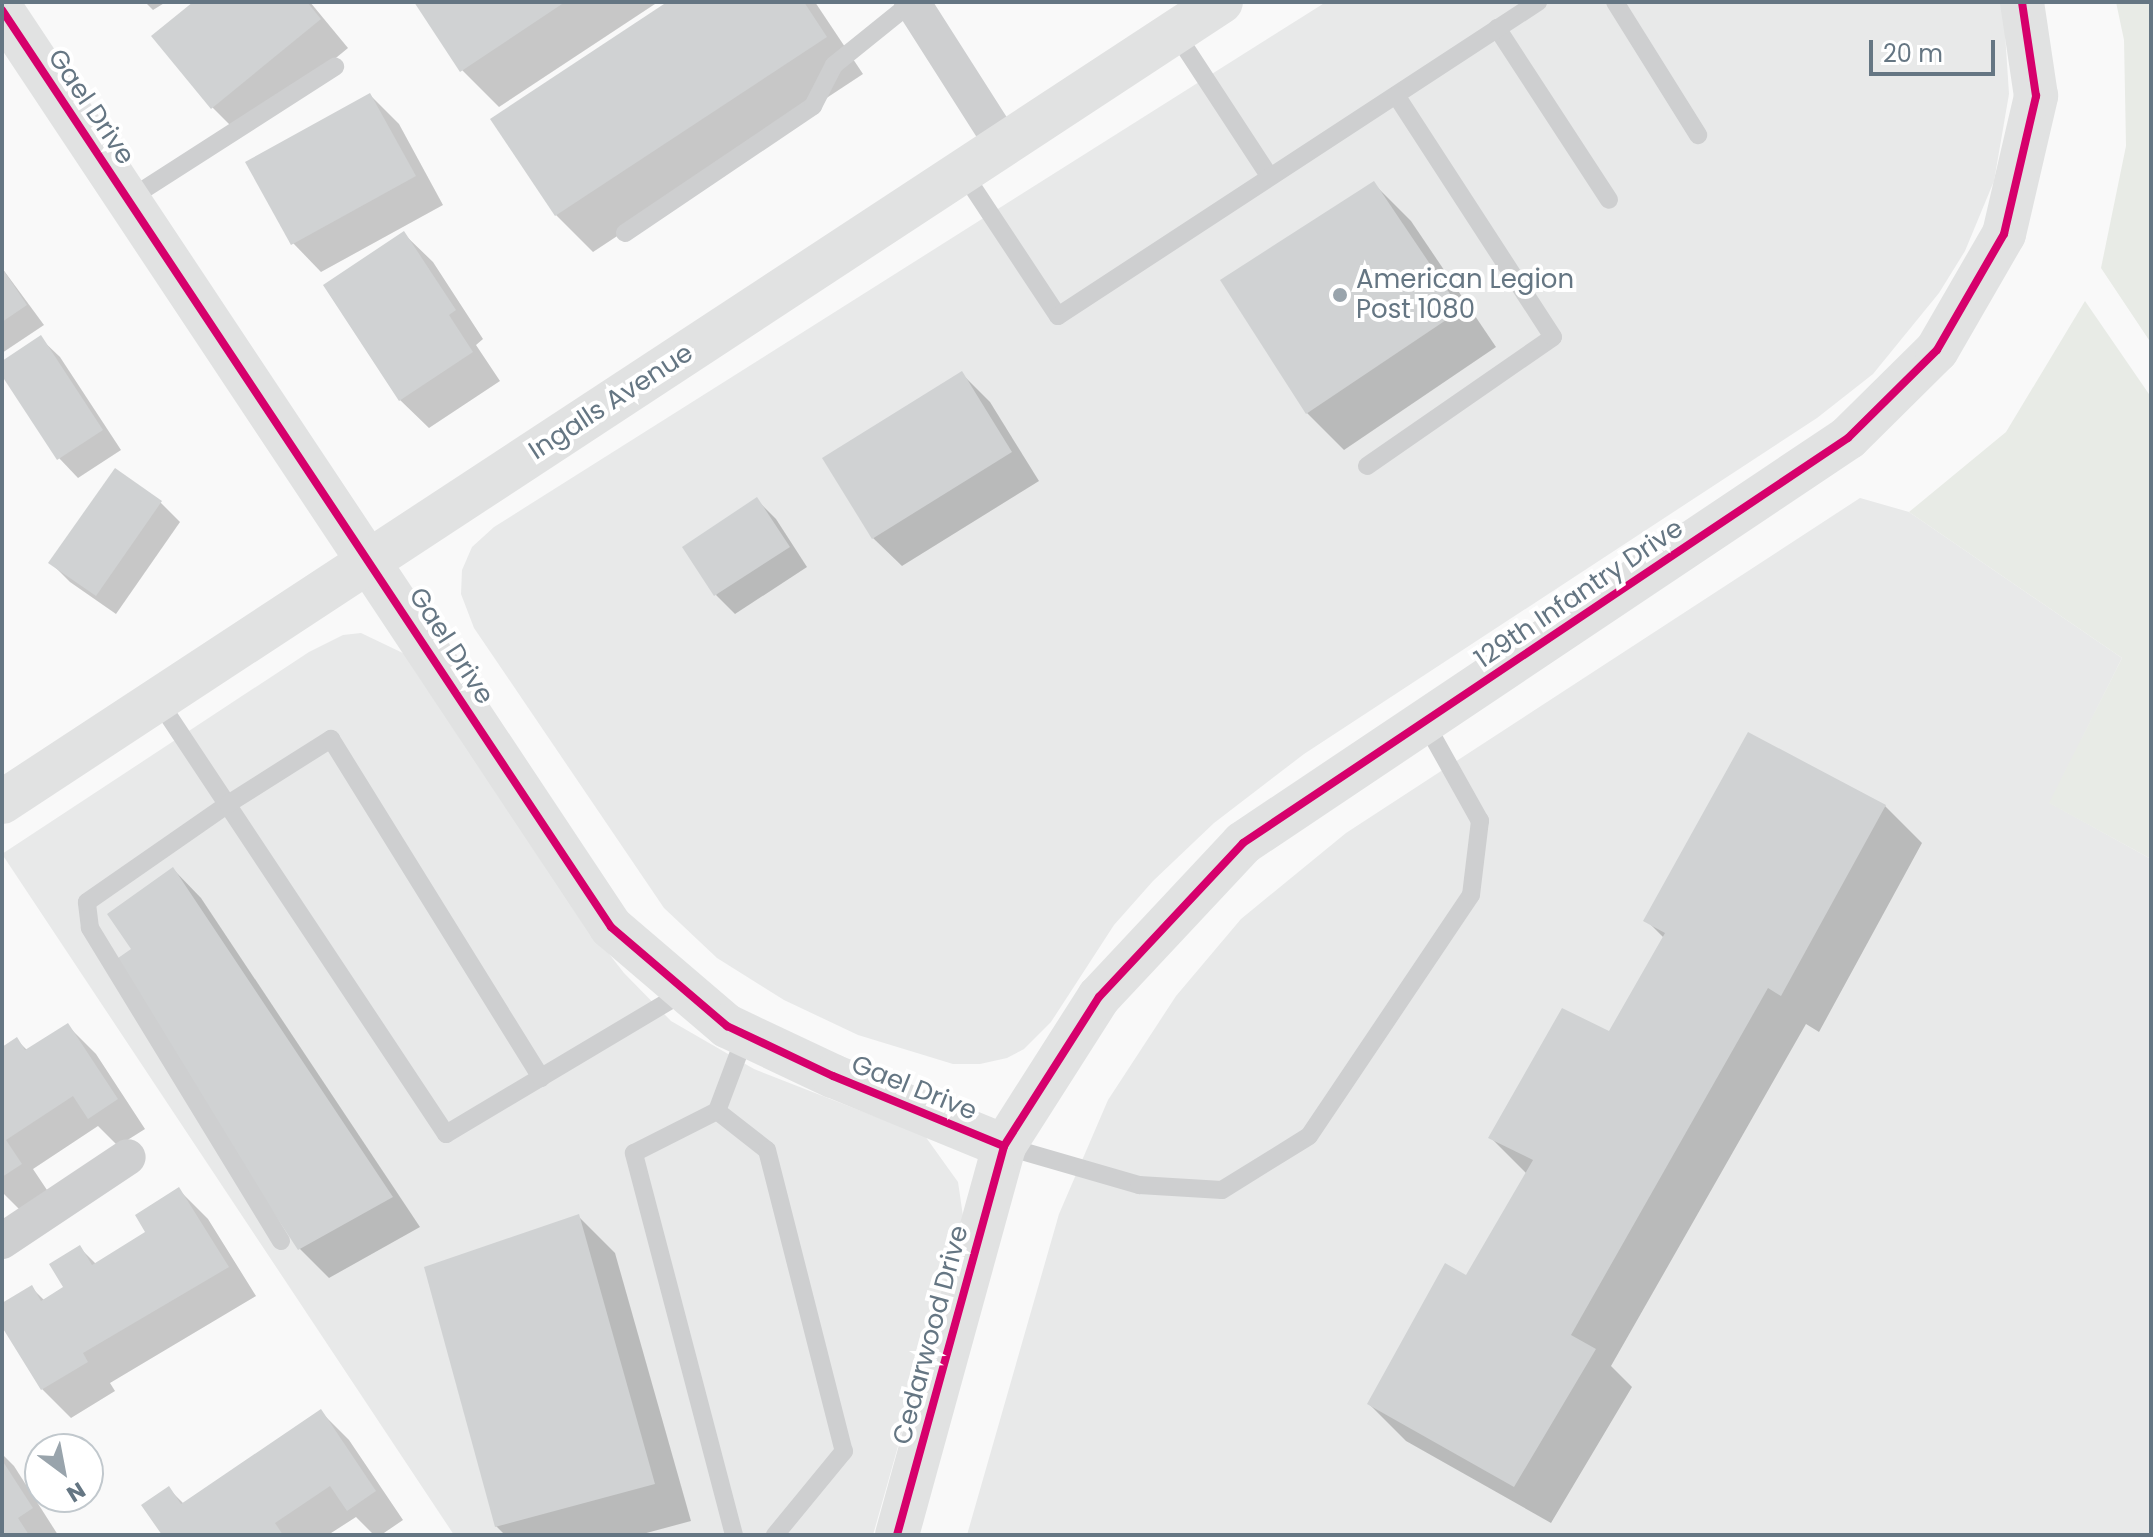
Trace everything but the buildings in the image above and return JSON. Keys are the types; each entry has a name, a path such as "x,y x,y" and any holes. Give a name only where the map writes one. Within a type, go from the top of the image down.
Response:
{"street":[{"path":"912,2 1003,145"},
{"name":"Ingalls Avenue","path":"2,802 1221,2"},
{"name":"129th Infantry Drive","path":"1004,1146 1099,997 1243,843 1848,438 1937,350 2004,234 2036,96 2022,2"},
{"name":"Gael Drive","path":"2,10 371,560 611,927 727,1026 833,1076 1004,1146"},
{"name":"Cedarwood Drive","path":"897,1535 1004,1146"},
{"path":"2,1241 128,1157"}],"lane":[{"path":"625,233 813,106 834,65 912,2"},
{"path":"962,171 1058,316 1538,2"},
{"path":"1615,2 1698,135"},
{"path":"1497,28 1609,200"},
{"path":"1175,32 1270,177"},
{"path":"129,199 335,67"},
{"path":"1367,466 1553,337 1396,95"},
{"path":"158,700 446,1134 686,991"},
{"path":"1004,1146 1139,1185 1222,1190 1309,1136 1471,895 1480,821 1424,721"},
{"path":"281,1241 90,928 87,902 228,804 331,739 541,1078"},
{"path":"734,1535 634,1153 717,1111 746,1034"},
{"path":"717,1111 767,1150 844,1451 775,1535"}],"shaded area":[{"path":"1326,2 2003,2 2009,94 1994,181 1965,251 1939,293 1873,374 1817,418 1304,754 1214,823 1153,881 1114,925 1051,1022 1024,1049 1007,1058 980,1064 953,1064 858,1035 784,1000 717,958 664,908 474,628 461,594 462,570 472,547 494,527"},
{"path":"2116,2 2151,2 2151,343 2101,268 2126,146 2124,40"},
{"path":"2085,301 2151,397 2151,859 2049,803 2122,658 1909,512 2006,432"},
{"path":"1860,498 1909,512 2122,658 2050,803 2151,859 2151,1535 967,1535 1059,1214 1108,1100 1176,996 1241,919 1346,833"},
{"path":"361,633 407,655 591,931 624,973 671,1021 754,1069 925,1136 958,1182 963,1216 873,1535 454,1535 2,854 309,652 343,635"}],"cycle path":[{"path":"897,1535 1004,1146 1099,997 1243,843 1848,438 1937,350 2004,234 2036,96 2022,2"},
{"path":"2,10 611,927 727,1026 833,1076 1004,1146"}],"place":[{"name":"American Legion Post 1080","path":"1340,295"}]}
